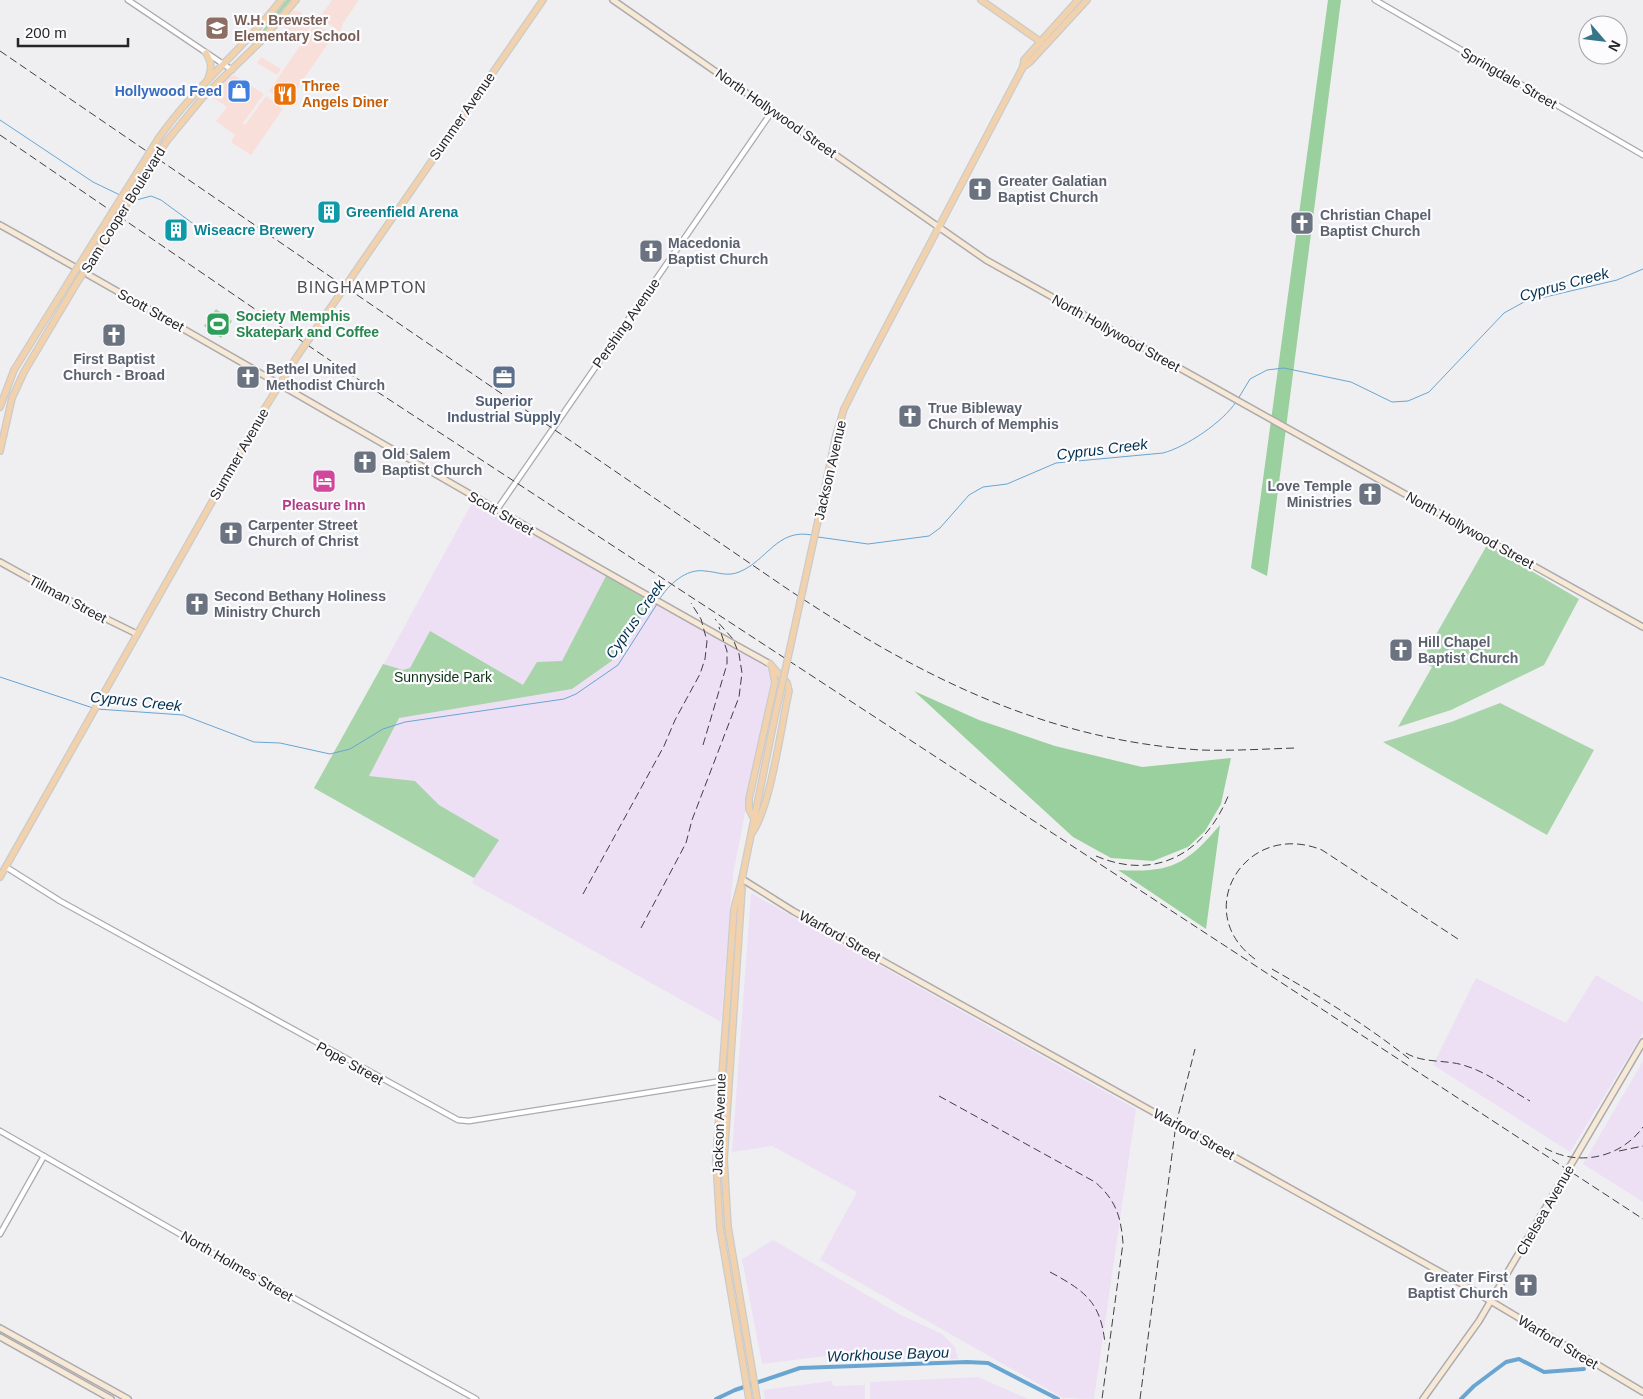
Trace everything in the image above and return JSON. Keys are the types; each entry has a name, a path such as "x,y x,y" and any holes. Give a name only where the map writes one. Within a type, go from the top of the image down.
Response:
{"main road":[{"name":"Sam Cooper Boulevard","path":"0,407 14,370 158,139 172,119 206,81 249,39 281,0"},
{"name":"Sam Cooper Boulevard","path":"0,451 12,398 24,372 166,142 203,98 232,70 296,0"},
{"name":"Summer Avenue","path":"0,877 264,408 296,358 543,0"},
{"name":"North Hollywood Street","path":"613,0 986,260 1643,627"},
{"path":"981,0 1042,43"},
{"name":"Jackson Avenue","path":"1023,67 1030,62 1042,43 1078,0"},
{"name":"Jackson Avenue","path":"748,1397 720,1228 716,1159 734,909 836,435 844,410 1023,67 1024,60 1088,0"},
{"path":"1029,34 1033,41 1033,50"},
{"path":"206,53 211,62 212,69 206,81"},
{"name":"Scott Street","path":"0,225 314,403 496,511 770,664"},
{"name":"Tillman Street","path":"0,562 76,604 137,634"},
{"path":"754,818 749,809 749,799 775,682 770,664"},
{"path":"751,834 758,824 765,804 789,690 787,683 770,664"},
{"name":"Jackson Avenue","path":"742,878 724,1159 728,1227 756,1399"},
{"name":"Warford Street","path":"742,878 793,911 1491,1301 1643,1392"},
{"name":"Chelsea Avenue","path":"1423,1399 1491,1301 1643,1042"},
{"path":"0,1328 128,1399"},
{"path":"0,1337 112,1399"}],"street":[{"path":"128,0 232,70"},
{"name":"Springdale Street","path":"1375,0 1643,156"},
{"name":"Pershing Avenue","path":"496,511 773,110"},
{"name":"Pope Street","path":"6,867 68,906 458,1120 469,1121 728,1080"},
{"name":"North Holmes Street","path":"0,1131 476,1399"},
{"path":"0,1234 44,1156"}],"shaded area":[{"path":"332,0 359,0 343,23 340,32 320,17"},
{"path":"293,10 298,11 313,22 302,39 280,24"},
{"path":"315,24 336,37 327,45 288,102 285,101 269,91"},
{"path":"261,57 281,69 277,75 257,63"},
{"path":"234,75 264,94 243,123 245,125 266,96 283,109 251,155 231,142 235,135 216,121 227,107 209,95"},
{"path":"473,501 766,667 772,674 733,875 721,1022 472,883 474,878 314,788 332,759"},
{"path":"751,893 1136,1109 1094,1399 1063,1398 820,1260 857,1192 772,1146 732,1152"},
{"path":"1596,975 1643,1002 1643,1033 1570,1152 1433,1065 1476,978 1566,1023"},
{"path":"1643,1061 1643,1202 1583,1164"},
{"path":"773,1240 901,1315 942,1334 955,1347 958,1359 826,1361 826,1356 762,1364 742,1259"},
{"path":"978,1377 1028,1399 870,1399 870,1382"},
{"path":"832,1381 833,1386 865,1385 865,1399 765,1399 763,1390"}],"green space":[{"path":"286,0 291,0 253,45 252,44"},
{"path":"1328,0 1341,0 1267,576 1251,568"},
{"name":"Society Memphis Skatepark and Coffee","path":"216,309 232,321 221,338 204,326"},
{"path":"1487,545 1579,599 1544,665 1451,710 1398,727 1432,667 1421,661"},
{"name":"Sunnyside Park","path":"606,576 651,602 613,660 572,689 399,718 369,776 415,781 439,805 499,840 474,878 314,788 383,664 403,670 410,668 430,631 523,685 537,662 562,661"},
{"path":"914,691 979,720 1055,746 1142,767 1231,758 1221,804 1205,831 1188,847 1153,861 1111,858 1073,837"},
{"path":"1500,703 1594,750 1547,835 1383,742 1451,722"},
{"path":"1220,825 1206,929 1118,870 1152,870 1176,864 1187,858"}],"waterway":[{"path":"0,120 93,182 120,195"},
{"path":"133,201 151,196 161,200 199,228"},
{"name":"Cyprus Creek","path":"1238,399 1250,379 1267,370 1284,368 1351,382 1392,402 1408,401 1429,392 1504,313 1524,302 1617,280 1643,269"},
{"name":"Cyprus Creek","path":"818,537 868,544 929,536 940,528 969,495 983,487 1007,484 1056,463 1163,453 1172,450 1203,433 1222,418 1236,402"},
{"name":"Cyprus Creek","path":"659,600 672,583 691,572 726,574 739,572 749,567 790,536 800,534 812,535"},
{"name":"Cyprus Creek","path":"97,709 183,715 254,742 280,743 330,754 350,749 383,729 405,722 564,699 576,694 618,665 657,604"},
{"name":"Cyprus Creek","path":"0,677 93,708"},
{"name":"Workhouse Bayou","path":"1461,1399 1474,1386 1506,1362 1519,1359 1544,1372 1584,1369"},
{"name":"Workhouse Bayou","path":"716,1399 735,1390 800,1368 967,1362 988,1363 1058,1399"}],"railway":[{"path":"0,51 789,590 837,621 934,675 984,698 1035,717 1088,733 1143,744 1201,750 1295,748"},
{"path":"0,135 350,374 1643,1219"},
{"path":"583,894 664,746 675,720 700,674 705,659 707,641 701,619 691,603"},
{"path":"641,928 686,843 692,820 739,697 742,673 739,654 733,639 715,619"},
{"path":"703,745 727,664 727,651 719,627"},
{"path":"1096,856 1118,863 1139,865 1159,863 1177,856 1193,846 1207,832 1229,794"},
{"path":"1255,959 1236,940 1227,918 1227,896 1235,875 1250,858 1270,847 1294,844 1322,850 1461,941"},
{"path":"1272,969 1344,1012 1412,1061"},
{"path":"1140,1399 1176,1124 1195,1049"},
{"path":"1406,1053 1420,1059 1459,1064 1475,1069 1530,1101"},
{"path":"939,1096 1095,1182 1113,1202 1121,1225 1123,1243 1102,1399"},
{"path":"1545,1148 1571,1157 1585,1158 1598,1156 1623,1146 1634,1138 1643,1127"},
{"path":"1619,1151 1643,1146"},
{"path":"1050,1272 1073,1285 1089,1299 1100,1318 1105,1344"}],"place":[{"name":"W.H. Brewster Elementary School","path":"217,28"},
{"name":"Hollywood Feed","path":"239,91"},
{"name":"Three Angels Diner","path":"285,94"},
{"name":"Greater Galatian Baptist Church","path":"980,189"},
{"name":"Greenfield Arena","path":"329,212"},
{"name":"Christian Chapel Baptist Church","path":"1302,223"},
{"name":"Wiseacre Brewery","path":"176,230"},
{"name":"Macedonia Baptist Church","path":"651,251"},
{"name":"Society Memphis Skatepark and Coffee","path":"218,324"},
{"name":"First Baptist Church - Broad","path":"114,335"},
{"name":"Bethel United Methodist Church","path":"248,377"},
{"name":"Superior Industrial Supply","path":"504,377"},
{"name":"True Bibleway Church of Memphis","path":"910,416"},
{"name":"Old Salem Baptist Church","path":"365,462"},
{"name":"Pleasure Inn","path":"324,481"},
{"name":"Love Temple Ministries","path":"1370,494"},
{"name":"Carpenter Street Church of Christ","path":"231,533"},
{"name":"Second Bethany Holiness Ministry Church","path":"197,604"},
{"name":"Hill Chapel Baptist Church","path":"1401,650"},
{"name":"Greater First Baptist Church","path":"1526,1285"}],"district":[{"name":"BINGHAMPTON","path":"362,287"}]}
